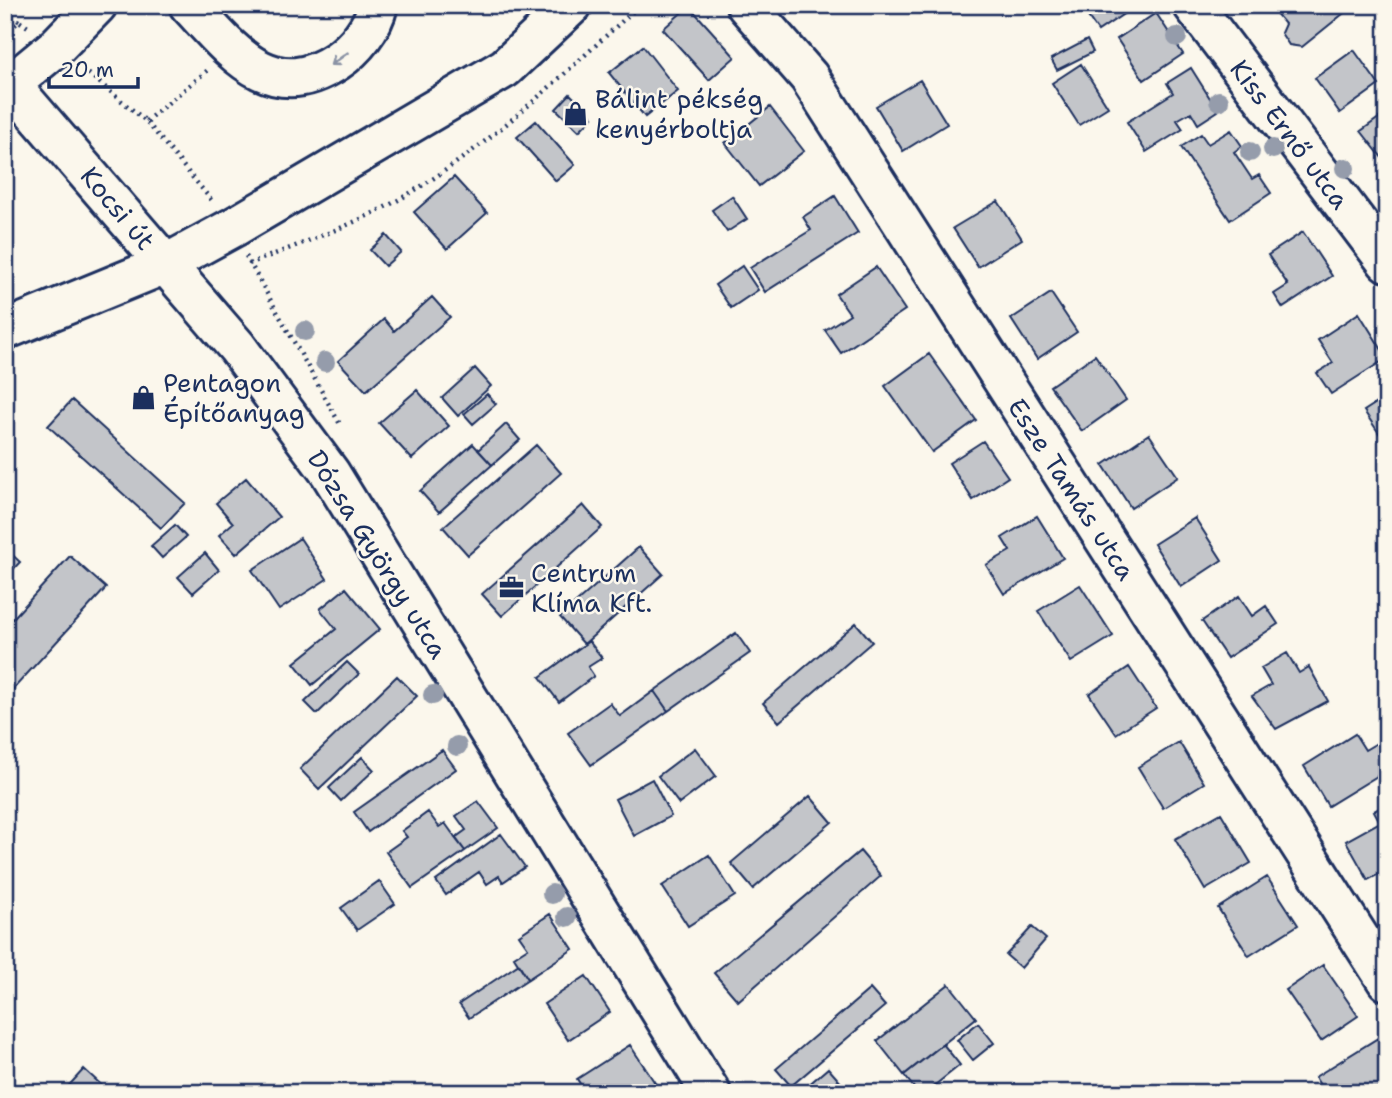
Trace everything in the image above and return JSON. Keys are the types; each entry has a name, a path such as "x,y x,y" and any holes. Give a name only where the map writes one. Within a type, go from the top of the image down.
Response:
{"street":[{"path":"8,83 55,47 97,5"},
{"path":"189,5 231,51 267,75 294,79 319,73 346,55 364,34 378,5"},
{"path":"166,264 505,68 572,5"},
{"name":"Esze Tamás utca","path":"746,5 782,42 809,77 1387,981"},
{"name":"Kiss Ernő utca","path":"1193,5 1387,262"},
{"name":"Kocsi út","path":"5,330 166,264 8,83"},
{"name":"Dózsa György utca","path":"166,264 237,346 330,473 711,1093"}],"path":[{"path":"249,264 373,213 434,176 517,115 640,5"},
{"path":"5,13 55,47 146,121 234,227"},
{"path":"5,35 19,21"},
{"path":"146,121 231,51"}],"building":[{"path":"1080,5 1137,5 1098,31"},
{"path":"1269,5 1354,5 1302,47 1289,45 1281,33 1285,24"},
{"path":"689,6 735,57 709,80 663,29"},
{"path":"1156,13 1183,54 1144,80 1117,39"},
{"path":"1087,40 1093,52 1057,70 1051,59"},
{"path":"643,46 678,91 645,117 609,73"},
{"path":"1354,50 1379,85 1340,113 1315,78"},
{"path":"1081,64 1108,107 1079,125 1052,83"},
{"path":"1191,68 1218,111 1198,124 1191,112 1177,120 1183,129 1146,152 1127,122 1173,93 1167,83"},
{"path":"920,80 947,124 903,151 876,106"},
{"path":"570,94 593,117 579,131 556,109"},
{"path":"770,107 804,151 759,186 725,143"},
{"path":"1387,112 1387,164 1361,131"},
{"path":"536,121 575,165 556,181 517,137"},
{"path":"1231,130 1242,146 1234,152 1252,179 1259,175 1271,193 1230,220 1181,147 1201,134 1208,144"},
{"path":"454,177 487,213 447,249 414,212"},
{"path":"732,196 747,219 727,232 712,210"},
{"path":"835,196 858,233 765,292 750,268 811,230 803,217"},
{"path":"998,201 1022,239 978,267 953,228"},
{"path":"1303,232 1332,276 1283,308 1274,294 1288,285 1268,255"},
{"path":"386,235 401,252 385,266 370,250"},
{"path":"742,266 758,290 731,308 715,285"},
{"path":"876,267 905,310 841,353 825,330 850,314 836,294"},
{"path":"1051,293 1077,332 1037,359 1011,319"},
{"path":"432,297 450,317 366,391 338,361 384,319 394,331"},
{"path":"1359,313 1387,358 1331,394 1317,373 1333,363 1318,340"},
{"path":"929,354 976,420 932,452 885,386"},
{"path":"1095,355 1126,400 1082,431 1050,386"},
{"path":"475,368 491,386 458,416 442,398"},
{"path":"417,390 449,426 412,459 379,423"},
{"path":"487,394 496,404 473,424 464,414"},
{"path":"1387,396 1387,445 1364,411"},
{"path":"72,400 185,503 161,528 48,426"},
{"path":"506,424 520,440 492,465 478,450"},
{"path":"1149,434 1178,477 1131,508 1103,465"},
{"path":"983,441 1008,477 973,500 949,463"},
{"path":"473,444 492,465 439,512 420,491"},
{"path":"536,445 561,473 468,555 443,527"},
{"path":"246,478 279,517 236,554 219,535 233,523 216,503"},
{"path":"583,505 602,527 502,616 482,594"},
{"path":"1037,516 1063,558 1004,594 986,565 1010,551 1002,538"},
{"path":"1195,518 1222,560 1181,587 1154,544"},
{"path":"175,525 186,537 162,558 151,546"},
{"path":"300,538 327,579 279,610 252,570"},
{"path":"639,547 663,574 584,644 560,617"},
{"path":"5,548 20,562 5,578"},
{"path":"205,553 219,570 193,593 178,577"},
{"path":"70,556 106,588 5,698 5,627"},
{"path":"1080,585 1113,636 1071,662 1038,611"},
{"path":"346,588 380,629 312,685 294,663 336,629 320,609"},
{"path":"1239,596 1252,616 1266,606 1278,624 1227,658 1202,621"},
{"path":"856,623 872,642 779,722 763,703"},
{"path":"736,633 750,653 668,711 654,691"},
{"path":"589,641 602,658 588,667 594,676 559,702 540,677"},
{"path":"1287,653 1299,673 1309,667 1328,701 1276,729 1252,696 1271,685 1261,668"},
{"path":"347,662 359,674 317,714 305,702"},
{"path":"1129,667 1156,708 1116,734 1089,694"},
{"path":"397,676 417,696 319,789 300,769"},
{"path":"654,691 668,711 591,765 568,733 610,703 620,716"},
{"path":"1355,734 1365,750 1387,737 1387,770 1328,806 1304,766"},
{"path":"1179,742 1204,783 1163,808 1138,767"},
{"path":"695,748 716,776 679,804 658,776"},
{"path":"442,750 456,769 368,832 354,812"},
{"path":"362,757 374,770 341,801 329,788"},
{"path":"652,779 671,816 634,836 615,799"},
{"path":"810,796 832,822 753,889 731,863"},
{"path":"478,801 498,828 465,851 455,838 466,830 456,816"},
{"path":"1387,804 1387,870 1368,880 1346,841 1380,822 1374,811"},
{"path":"428,812 439,827 445,823 465,851 412,888 386,852 407,837 402,831"},
{"path":"1221,813 1251,863 1205,890 1175,839"},
{"path":"501,834 525,867 503,882 499,876 487,884 479,872 446,895 436,881"},
{"path":"860,851 881,876 738,1001 714,973"},
{"path":"709,855 735,896 688,926 662,886"},
{"path":"1267,877 1298,925 1249,956 1218,908"},
{"path":"379,881 395,904 357,930 341,908"},
{"path":"550,914 573,949 528,979 514,957 528,948 519,935"},
{"path":"1032,927 1046,939 1021,968 1006,955"},
{"path":"519,964 528,979 469,1018 459,1004"},
{"path":"1323,965 1358,1016 1321,1041 1286,990"},
{"path":"586,976 610,1012 568,1040 544,1004"},
{"path":"949,984 976,1018 904,1075 877,1041"},
{"path":"870,989 885,1006 791,1086 776,1069"},
{"path":"978,1023 994,1043 973,1060 957,1040"},
{"path":"1378,1038 1387,1053 1387,1093 1325,1093 1315,1077"},
{"path":"943,1044 960,1065 925,1093 918,1093 904,1075"},
{"path":"630,1045 657,1086 647,1093 586,1093 577,1079"},
{"path":"828,1068 850,1093 799,1093"},
{"path":"84,1069 110,1093 62,1093"}],"place":[{"name":"Bálint pékség kenyérboltja","path":"575,113"},
{"name":"Pentagon Építőanyag","path":"143,397"},
{"name":"Centrum Klíma Kft.","path":"511,587"}]}
